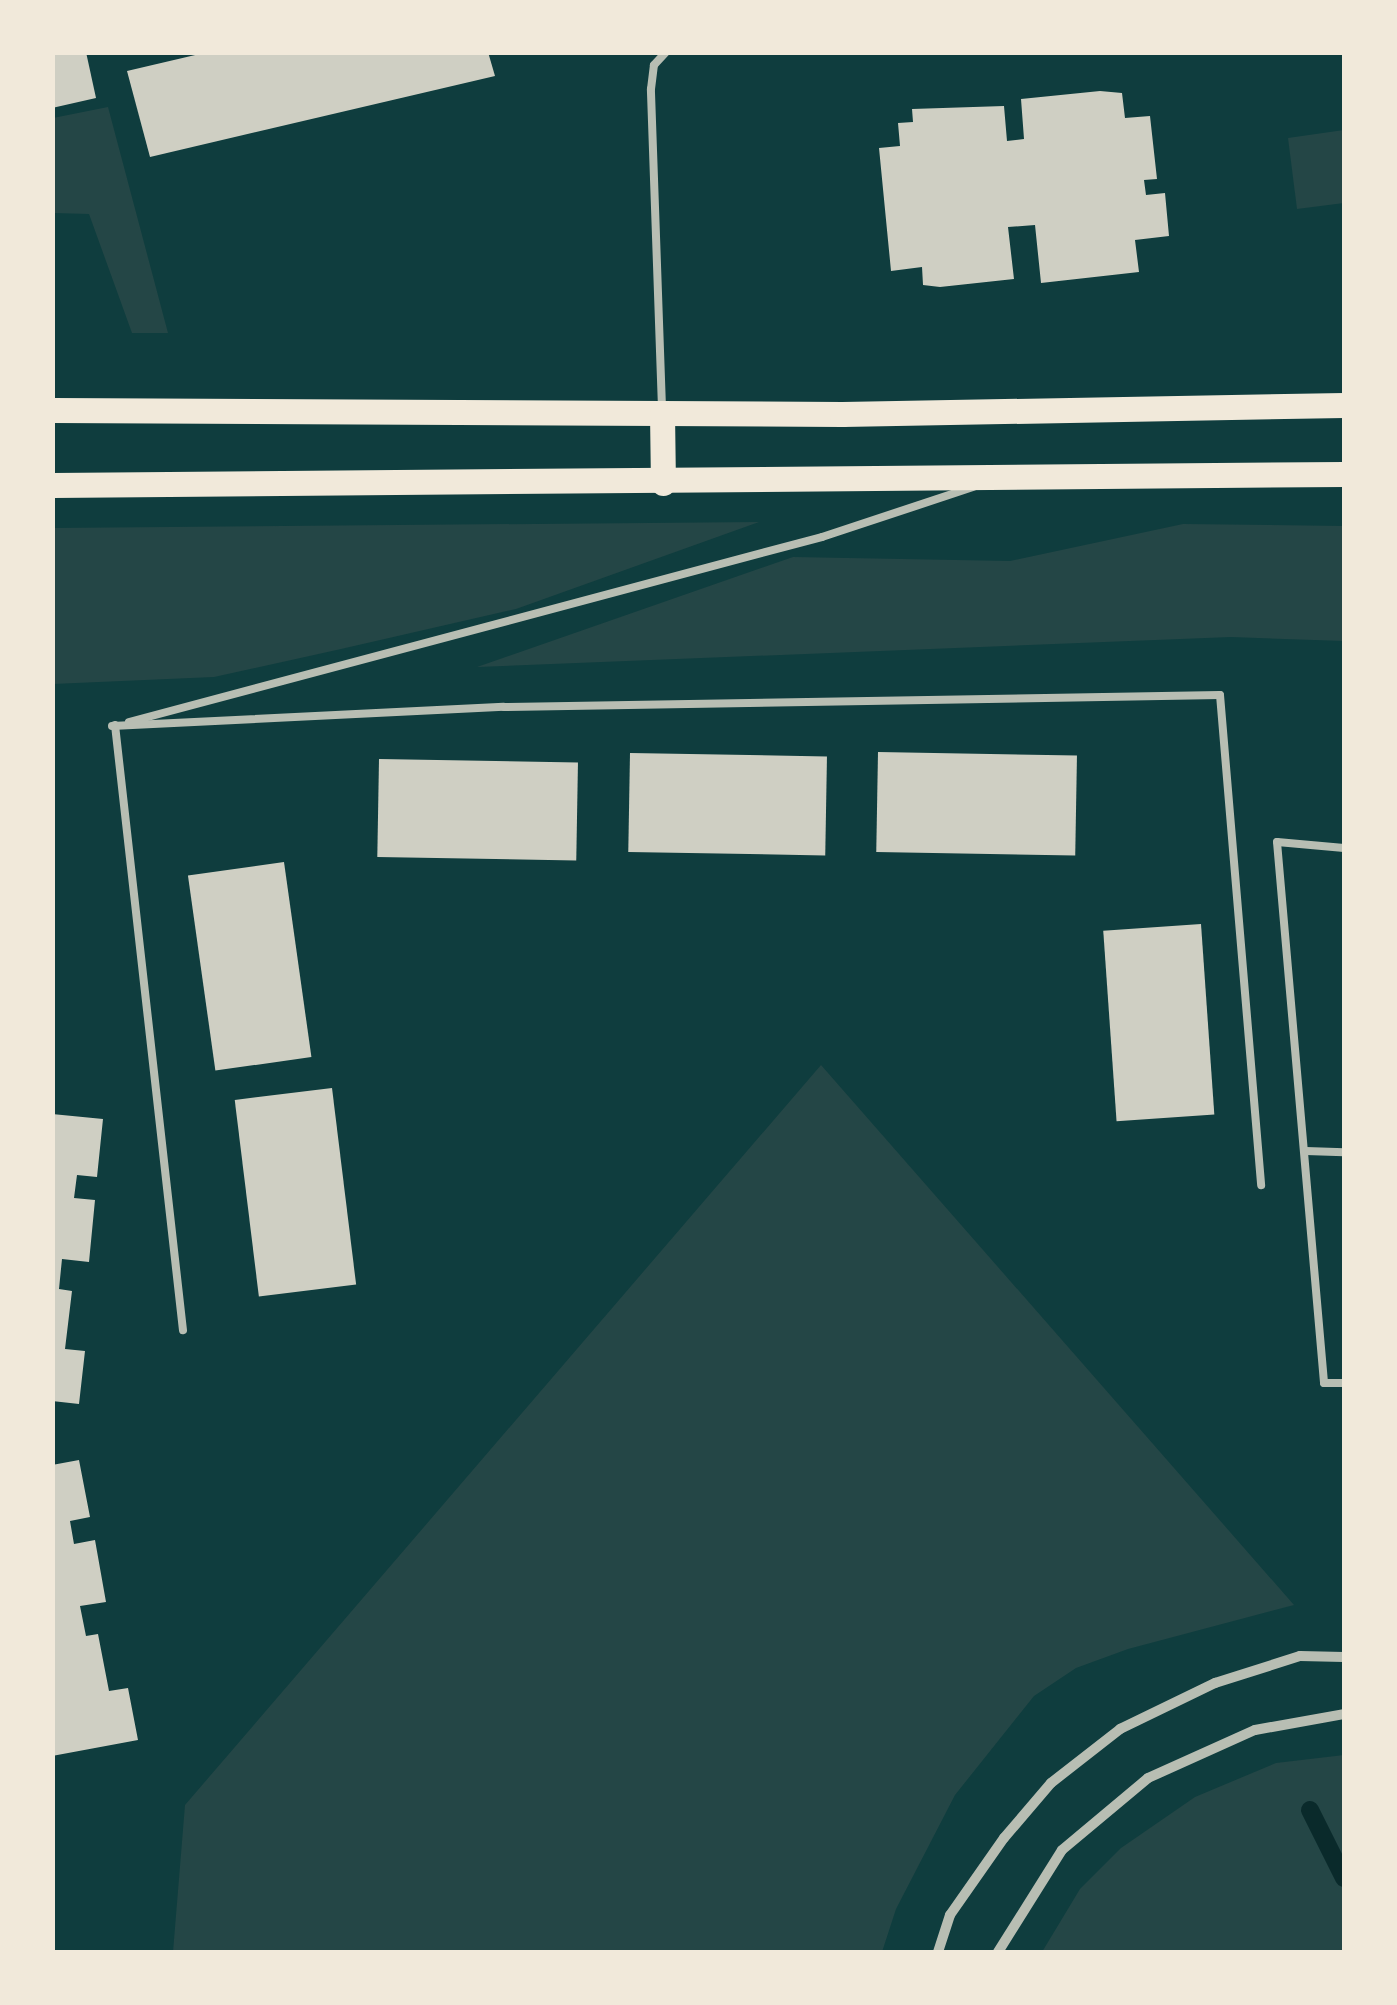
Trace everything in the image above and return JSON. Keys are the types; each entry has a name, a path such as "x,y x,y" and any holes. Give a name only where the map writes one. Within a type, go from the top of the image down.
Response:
{"main road":[{"path":"52,410 662,412 1344,405"},
{"path":"662,412 663,482"},
{"path":"52,485 991,481 1344,474"}],"street":[{"path":"938,1952 950,1916 1004,1838 1051,1783 1120,1730 1214,1683 1300,1656 1344,1658"},
{"path":"998,1952 1062,1850 1148,1778 1255,1730 1344,1714"}],"lane":[{"path":"662,412 651,88 654,65 666,52"},
{"path":"112,726 822,537 991,481"},
{"path":"112,726 504,706 1220,695 1261,1185"},
{"path":"112,726 183,1330"},
{"path":"1344,848 1277,842 1324,1383 1344,1383"},
{"path":"1306,1151 1344,1152"}],"shaded area":[{"path":"108,107 168,333 132,333 89,214 53,213 53,118"},
{"path":"1344,130 1344,203 1297,209 1288,138"},
{"path":"759,522 516,609 214,677 53,684 53,528"},
{"path":"1183,524 1344,526 1344,641 1231,637 477,667 793,557 1010,561"},
{"path":"821,1065 1294,1605 1128,1649 1076,1668 1034,1696 955,1795 896,1909 882,1952 173,1952 185,1805"},
{"path":"1344,1755 1344,1952 1042,1952 1080,1889 1121,1848 1195,1797 1276,1763"}],"building":[{"path":"52,52 86,52 96,98 52,108"},
{"path":"208,52 488,52 495,76 150,157 127,71"},
{"path":"1100,91 1122,93 1125,118 1150,116 1157,179 1144,180 1146,195 1165,193 1169,236 1135,240 1139,272 1041,283 1035,225 1008,227 1014,279 940,287 923,285 922,267 891,271 879,148 900,146 898,123 913,122 912,109 1004,106 1007,141 1024,139 1021,99"},
{"path":"878,752 1077,755 1075,855 876,852"},
{"path":"630,753 827,756 825,855 628,852"},
{"path":"379,759 578,762 576,860 377,857"},
{"path":"284,862 311,1057 215,1071 188,875"},
{"path":"1201,924 1214,1115 1117,1121 1103,931"},
{"path":"332,1088 356,1285 259,1296 235,1100"},
{"path":"52,1114 103,1119 97,1177 77,1175 74,1198 95,1200 89,1262 62,1259 59,1289 72,1291 65,1349 85,1351 79,1404 52,1401"},
{"path":"79,1460 90,1517 70,1521 74,1544 95,1540 106,1602 80,1606 86,1636 98,1634 109,1691 128,1688 138,1740 52,1756 52,1465"}],"waterway":[{"path":"1310,1810 1344,1878"}]}
